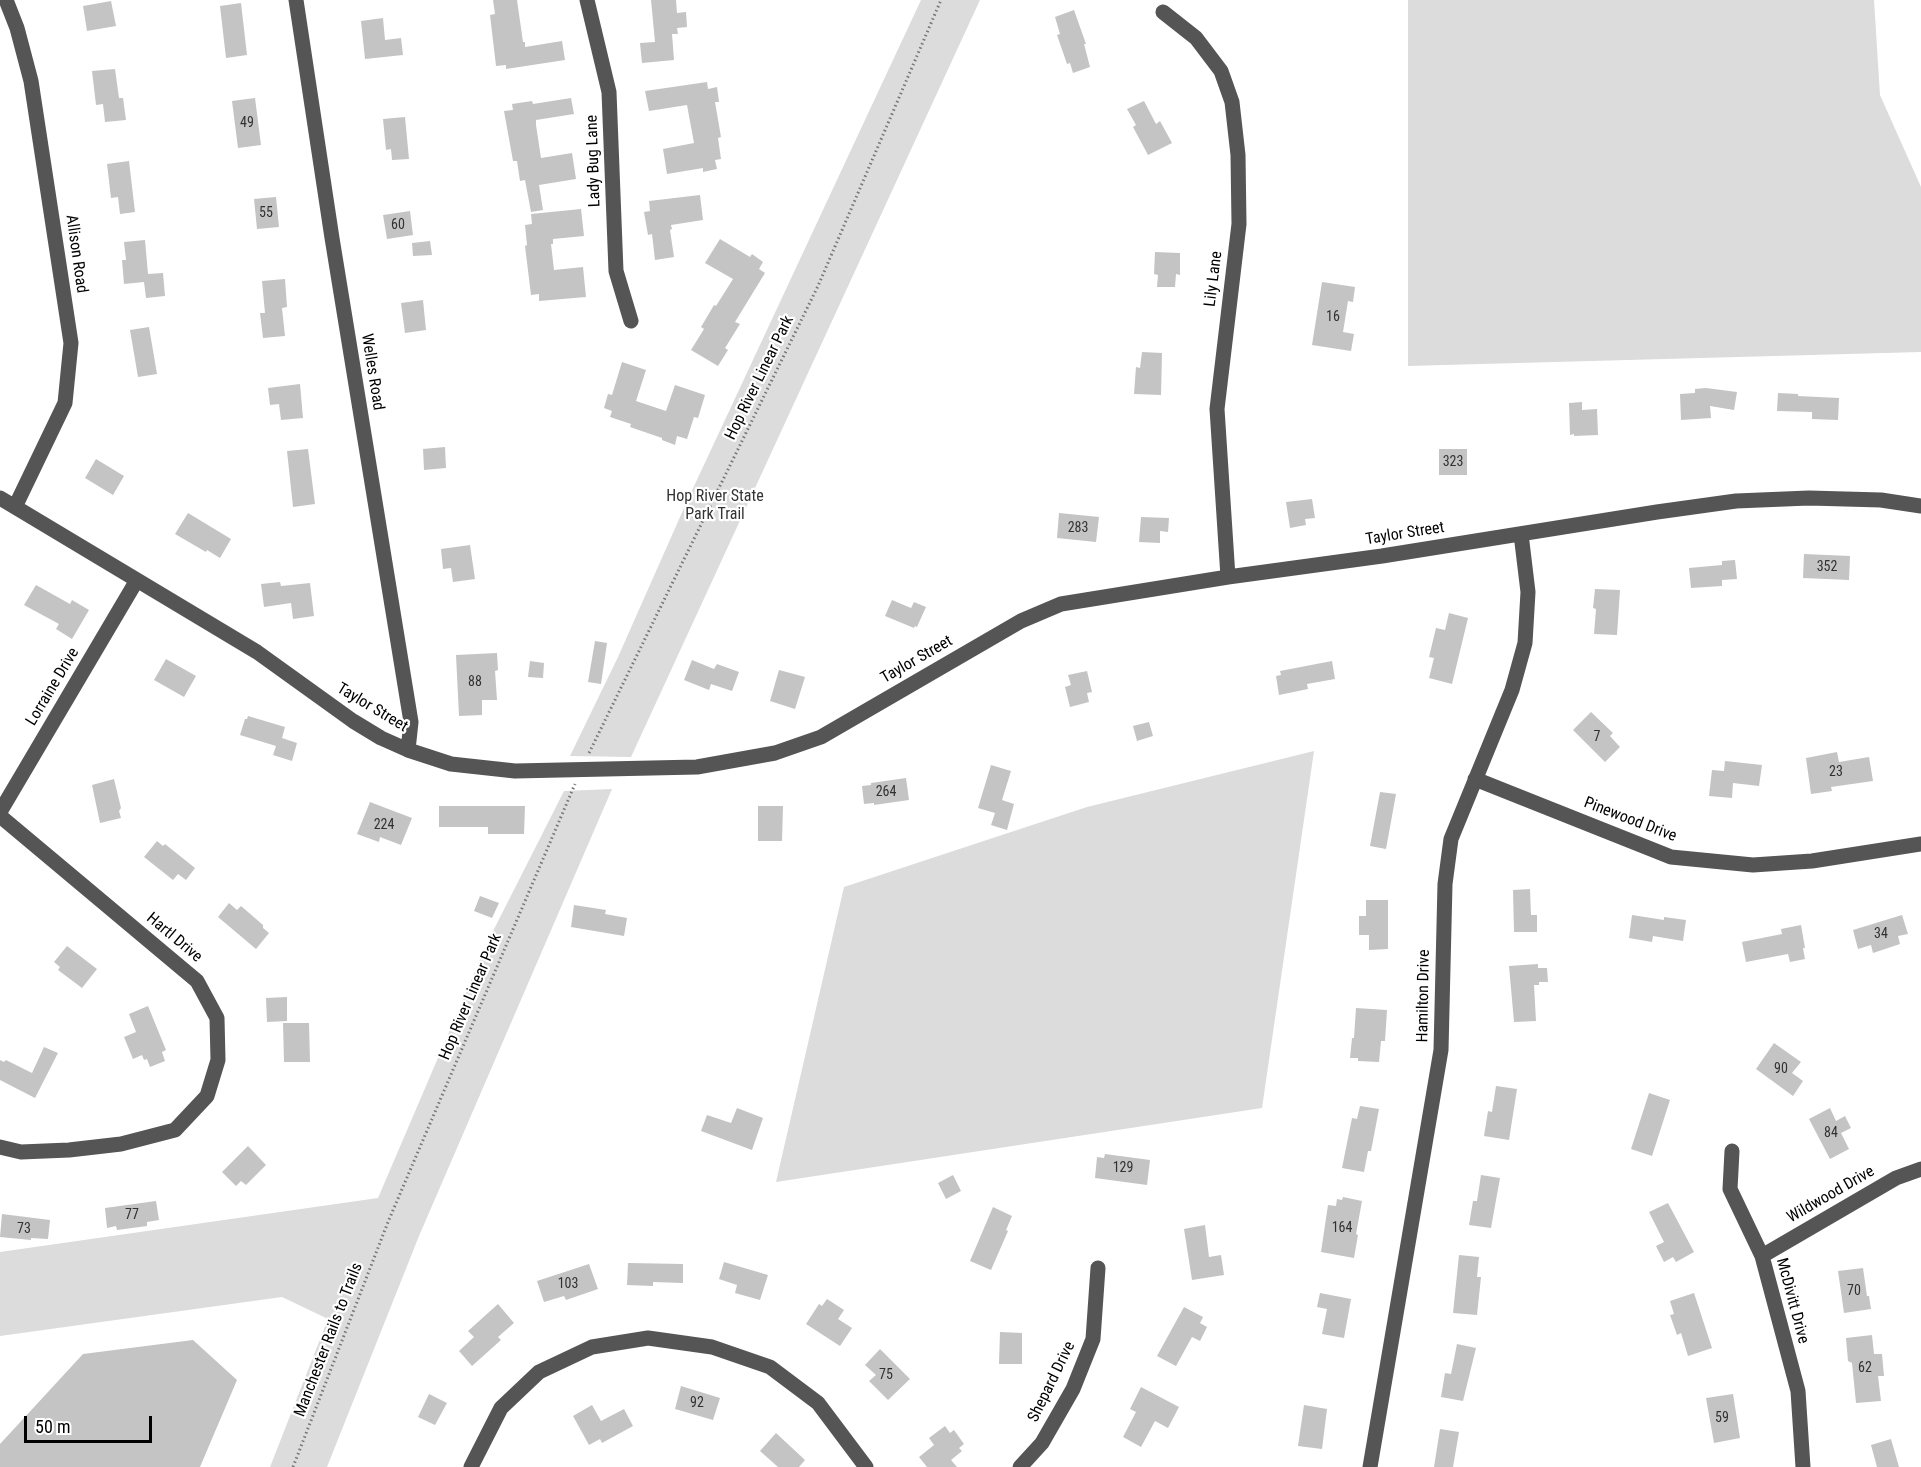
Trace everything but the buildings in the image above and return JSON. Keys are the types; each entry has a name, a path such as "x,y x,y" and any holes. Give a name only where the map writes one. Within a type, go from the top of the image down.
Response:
{"street":[{"name":"Allison Road","path":"6,0 17,28 32,81 71,343 65,403 15,507"},
{"name":"Welles Road","path":"296,0 332,238 411,722 408,750"},
{"name":"Lady Bug Lane","path":"587,0 609,92 616,271 631,321"},
{"name":"Lily Lane","path":"1163,12 1196,38 1221,70 1232,102 1238,155 1239,224 1217,409 1228,577"},
{"name":"Taylor Street","path":"0,498 257,652 353,721 381,738 450,764 516,771 697,767 775,753 821,737 1021,621 1061,604 1736,501 1821,498 1881,500 1921,506"},
{"name":"Hamilton Drive","path":"1370,1467 1441,1050 1445,884 1451,839 1512,690 1525,643 1527,592 1521,534"},
{"name":"Lorraine Drive","path":"0,814 137,580"},
{"name":"Pinewood Drive","path":"1475,779 1671,857 1753,865 1812,861 1921,844"},
{"name":"Hartl Drive","path":"0,814 197,981 217,1018 219,1060 207,1096 175,1130 122,1144 69,1150 21,1152 0,1147"},
{"name":"McDivitt Drive","path":"1732,1151 1730,1189 1762,1256 1798,1391 1803,1467"},
{"name":"Wildwood Drive","path":"1762,1256 1896,1178 1921,1169"},
{"name":"Shepard Drive","path":"1020,1467 1042,1443 1072,1389 1093,1339 1098,1268"},
{"path":"471,1467 501,1408 539,1372 592,1347 648,1338 712,1347 770,1367 818,1403 866,1467"}],"path":[{"name":"Hop River Linear Park","path":"586,760 818,286 941,0"},
{"name":"Hop River Linear Park","path":"388,1222 576,781"},
{"name":"Manchester Rails to Trails","path":"293,1467 388,1222"}],"green space":[{"name":"Hop River State Park Trail","path":"921,0 980,0 631,757 570,756 618,657 688,499"},
{"path":"1408,0 1874,0 1880,95 1921,187 1921,352 1408,366"},
{"path":"1314,751 1262,1108 776,1182 844,887 1087,807"},
{"path":"612,789 419,1236 327,1467 270,1467 328,1319 282,1297 0,1336 0,1252 378,1198 488,941 564,791"}]}
